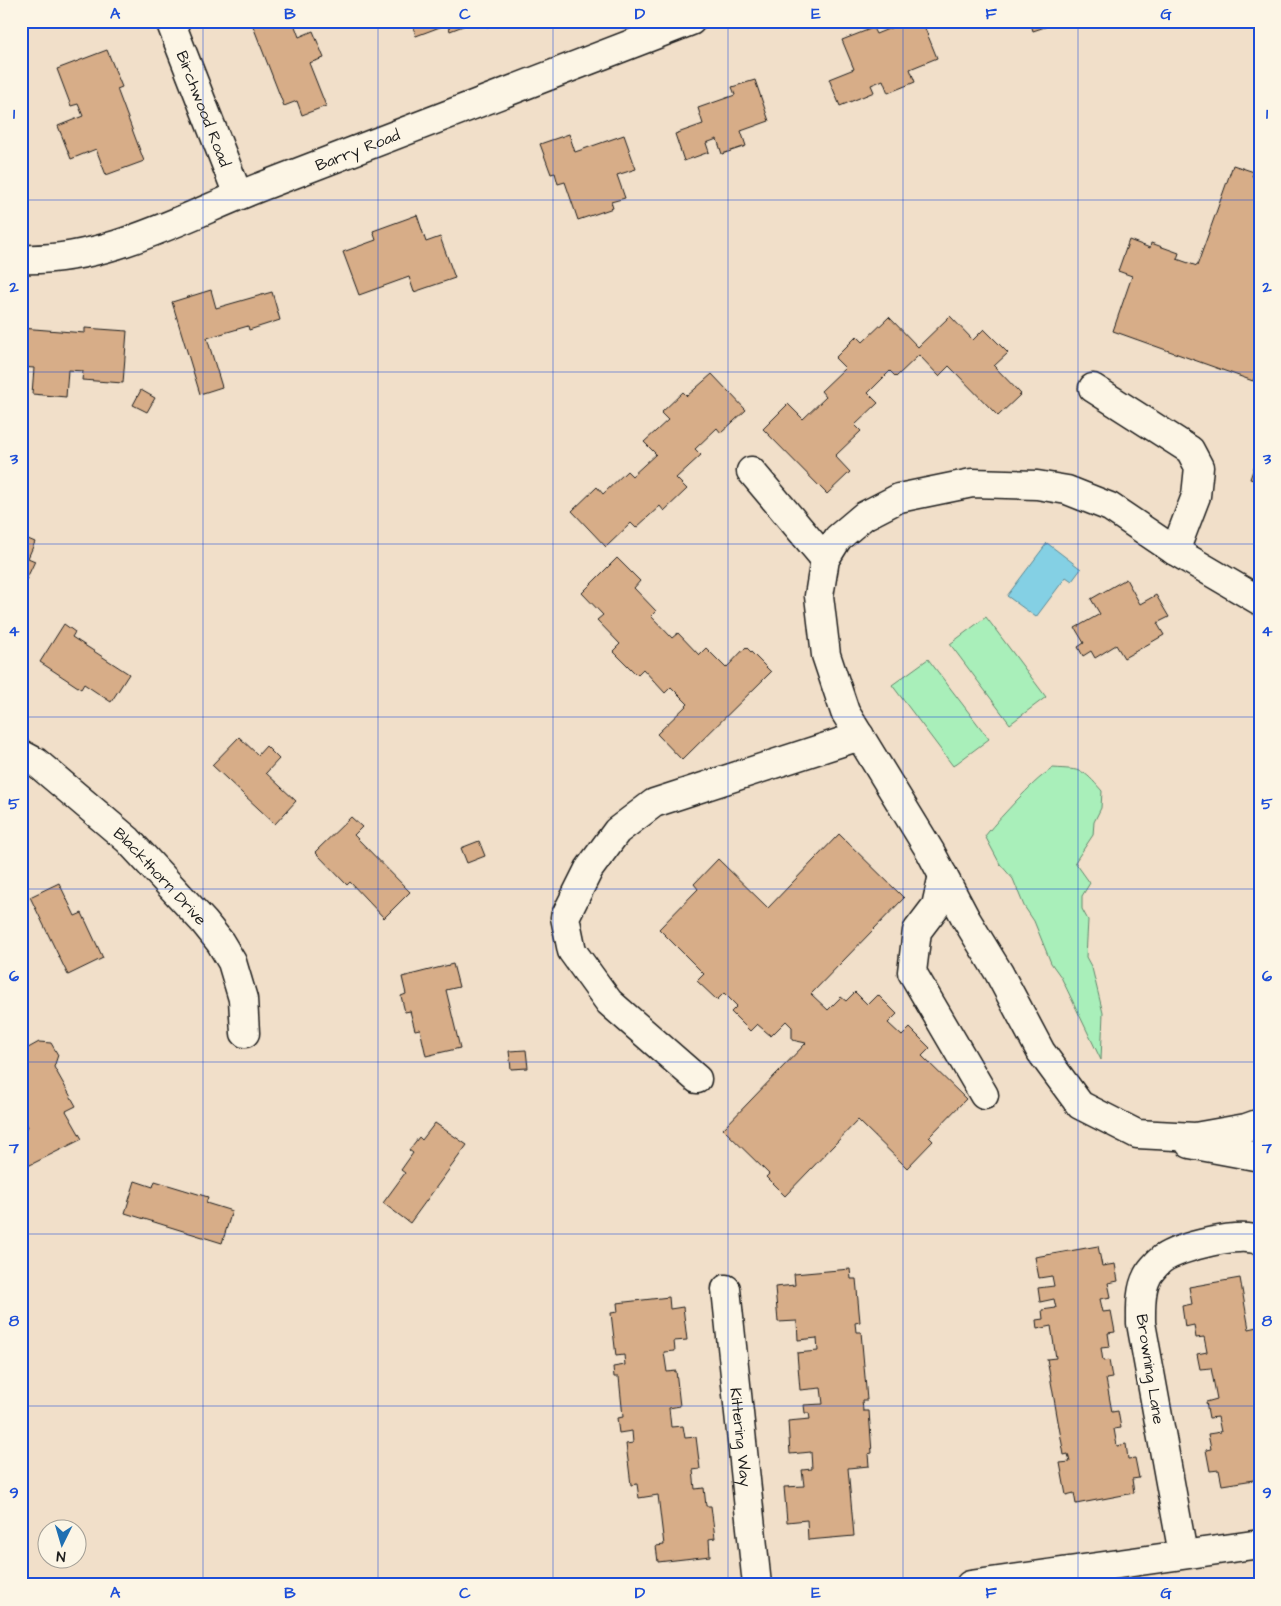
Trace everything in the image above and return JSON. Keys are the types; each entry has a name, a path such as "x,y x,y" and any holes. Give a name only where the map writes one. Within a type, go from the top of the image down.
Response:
{"street":[{"name":"Birchwood Road","path":"170,21 238,195"},
{"name":"Barry Road","path":"21,259 60,257 116,245 144,236 238,195 691,21"},
{"path":"1093,388 1190,450 1199,467 1196,496 1175,552"},
{"path":"751,471 825,559"},
{"path":"1260,601 1175,552 1110,507 1067,490 1037,485 972,483 899,498 864,516 838,538 825,559 819,596 826,655 845,712 930,851 1041,1052 1080,1105 1137,1134 1260,1157"},
{"path":"697,1079 609,1002 572,951 565,916 589,869 617,831 654,803 860,736"},
{"name":"Blackthorn Drive","path":"21,754 36,762 128,840 204,922 220,942 232,962 243,999 245,1034"},
{"path":"943,875 936,906 917,930 912,972 984,1095"},
{"path":"1137,1134 1195,1137 1246,1128 1260,1122"},
{"name":"Browning Lane","path":"1183,1554 1141,1323 1141,1301 1147,1277 1161,1260 1186,1249 1237,1238 1255,1239 1260,1242"},
{"name":"Kittering Way","path":"726,1289 757,1585"},
{"path":"970,1585 1260,1544"}],"green space":[{"path":"986,617 1046,697 1010,724 950,644"},
{"path":"928,659 989,739 953,766 892,685"},
{"path":"1053,768 1076,770 1086,774 1102,791 1101,808 1094,822 1093,835 1075,862 1090,883 1082,896 1082,909 1088,920 1086,957 1092,968 1103,1013 1101,1060 1061,977 1051,963 1034,921 1024,906 1013,879 1000,864 985,836 1038,779"}],"water":[{"path":"1047,543 1081,569 1072,581 1066,577 1036,617 1007,596"}],"building":[{"path":"251,21 293,21 299,37 313,31 324,58 309,63 326,106 302,115 297,101 284,106"},
{"path":"411,21 476,21 450,31 448,24 416,36"},
{"path":"485,21 502,21 487,27"},
{"path":"908,21 922,21 937,58 910,69 915,82 888,93 883,80 871,85 874,92 840,106 829,79 854,69 842,40 873,28 876,34"},
{"path":"1030,21 1063,21 1033,31"},
{"path":"107,50 122,87 117,89 144,161 106,175 96,149 71,159 58,126 83,116 78,104 71,106 57,69"},
{"path":"755,80 769,121 741,131 746,146 722,154 717,139 706,143 709,152 684,161 675,134 703,124 698,108 735,95 732,87"},
{"path":"569,134 575,152 624,135 636,169 617,175 625,198 611,202 613,208 578,220 565,182 558,184 555,173 551,174 540,144"},
{"path":"1233,165 1254,172 1252,176 1260,179 1260,364 1253,381 1113,331 1132,276 1118,271 1129,240 1150,248 1151,243 1179,253 1177,259 1197,266"},
{"path":"417,215 426,242 440,237 455,278 414,292 409,277 359,295 343,252 376,240 373,231"},
{"path":"211,290 216,308 272,292 280,320 249,330 248,326 207,338 222,387 200,394 172,302"},
{"path":"950,316 973,340 984,329 1008,353 994,366 1021,394 998,416 949,366 939,376 919,355 896,377 890,371 868,393 878,403 855,425 861,431 835,456 850,472 827,494 763,429 788,404 803,419 826,397 821,391 845,368 835,358 857,336 863,342 889,317 918,347"},
{"path":"21,328 85,333 85,328 127,331 123,383 82,380 83,371 68,370 66,397 32,394 34,368 21,367"},
{"path":"712,374 746,410 721,433 717,428 695,449 701,455 676,478 687,489 664,511 660,506 636,528 631,523 606,547 572,511 597,487 603,494 627,471 632,476 656,454 644,442 668,420 661,413 683,392 687,396"},
{"path":"141,390 155,398 147,412 133,405"},
{"path":"1260,450 1260,482 1250,479"},
{"path":"21,536 35,542 28,558 35,561 26,580 21,578"},
{"path":"617,558 640,581 634,588 656,611 651,616 672,638 678,633 699,655 706,648 726,668 746,647 771,672 682,760 657,734 688,704 671,687 665,693 643,669 637,675 613,651 620,644 597,620 603,615 582,593"},
{"path":"1126,579 1140,604 1156,595 1169,617 1157,623 1164,635 1124,658 1116,645 1095,658 1091,651 1083,656 1078,647 1084,643 1075,628 1100,614 1091,599"},
{"path":"64,624 75,632 72,637 129,674 111,702 84,684 81,689 40,662"},
{"path":"239,737 258,755 266,746 279,759 266,773 296,801 275,824 212,765"},
{"path":"351,817 362,827 354,835 410,892 384,918 350,882 347,885 315,852"},
{"path":"839,834 904,898 811,994 828,1010 841,997 846,1001 855,992 868,1005 878,995 897,1014 888,1023 902,1036 910,1028 930,1048 922,1056 966,1099 929,1137 933,1141 907,1168 858,1120 785,1196 766,1177 769,1174 723,1129 806,1043 792,1040 792,1027 786,1021 771,1036 757,1024 750,1031 731,1012 737,1006 724,993 717,1000 697,981 704,974 659,929 698,889 694,884 718,859 768,908"},
{"path":"479,841 485,856 467,863 461,848"},
{"path":"59,883 75,916 82,913 103,958 68,975 30,897"},
{"path":"453,964 459,987 446,990 460,1048 426,1056 420,1029 415,1030 410,1011 405,1012 401,996 406,994 402,977"},
{"path":"39,1042 51,1043 58,1055 54,1067 76,1106 66,1111 82,1139 24,1168 21,1162 21,1131 28,1127 21,1113 21,1052"},
{"path":"526,1050 528,1068 511,1069 509,1051"},
{"path":"435,1123 467,1145 410,1223 383,1203 405,1173 401,1170 413,1153 409,1150 419,1137 422,1140"},
{"path":"135,1181 153,1187 155,1181 208,1197 206,1203 232,1211 222,1243 125,1213"},
{"path":"1098,1246 1102,1266 1115,1264 1118,1281 1108,1283 1111,1297 1100,1299 1103,1312 1111,1311 1115,1332 1108,1333 1110,1347 1101,1348 1103,1361 1109,1360 1112,1378 1106,1379 1112,1412 1118,1411 1121,1428 1114,1429 1117,1446 1126,1444 1128,1459 1135,1458 1139,1478 1132,1479 1134,1493 1076,1504 1074,1493 1066,1495 1060,1463 1070,1462 1068,1454 1064,1455 1047,1359 1056,1358 1051,1326 1037,1329 1036,1320 1043,1319 1042,1310 1056,1308 1054,1299 1040,1302 1038,1288 1054,1286 1052,1276 1039,1278 1035,1257"},
{"path":"850,1269 851,1279 856,1279 860,1322 855,1323 856,1332 861,1332 867,1400 862,1400 863,1411 869,1411 872,1453 868,1454 869,1466 848,1468 854,1536 808,1540 807,1520 787,1522 784,1487 804,1486 802,1470 812,1469 811,1452 790,1454 788,1421 810,1419 809,1413 805,1413 804,1405 823,1404 821,1388 800,1390 797,1353 818,1351 817,1338 798,1340 797,1321 778,1322 775,1287 795,1285 794,1274"},
{"path":"1240,1278 1249,1329 1258,1327 1260,1336 1260,1479 1222,1485 1219,1470 1210,1471 1206,1450 1211,1449 1208,1434 1221,1432 1218,1417 1209,1418 1206,1402 1217,1399 1211,1368 1200,1369 1197,1354 1207,1352 1204,1337 1196,1338 1194,1325 1185,1327 1182,1306 1192,1304 1189,1287"},
{"path":"669,1297 670,1309 683,1307 687,1340 674,1341 675,1351 664,1352 667,1372 676,1371 680,1406 669,1408 671,1427 683,1426 685,1438 696,1437 700,1469 693,1470 695,1489 704,1488 706,1506 711,1506 715,1538 709,1539 710,1556 658,1562 656,1546 664,1545 658,1495 639,1498 637,1484 631,1485 626,1444 633,1443 632,1431 619,1433 617,1418 623,1417 619,1377 614,1377 613,1367 625,1365 624,1355 616,1356 611,1313 618,1312 617,1303"}]}
